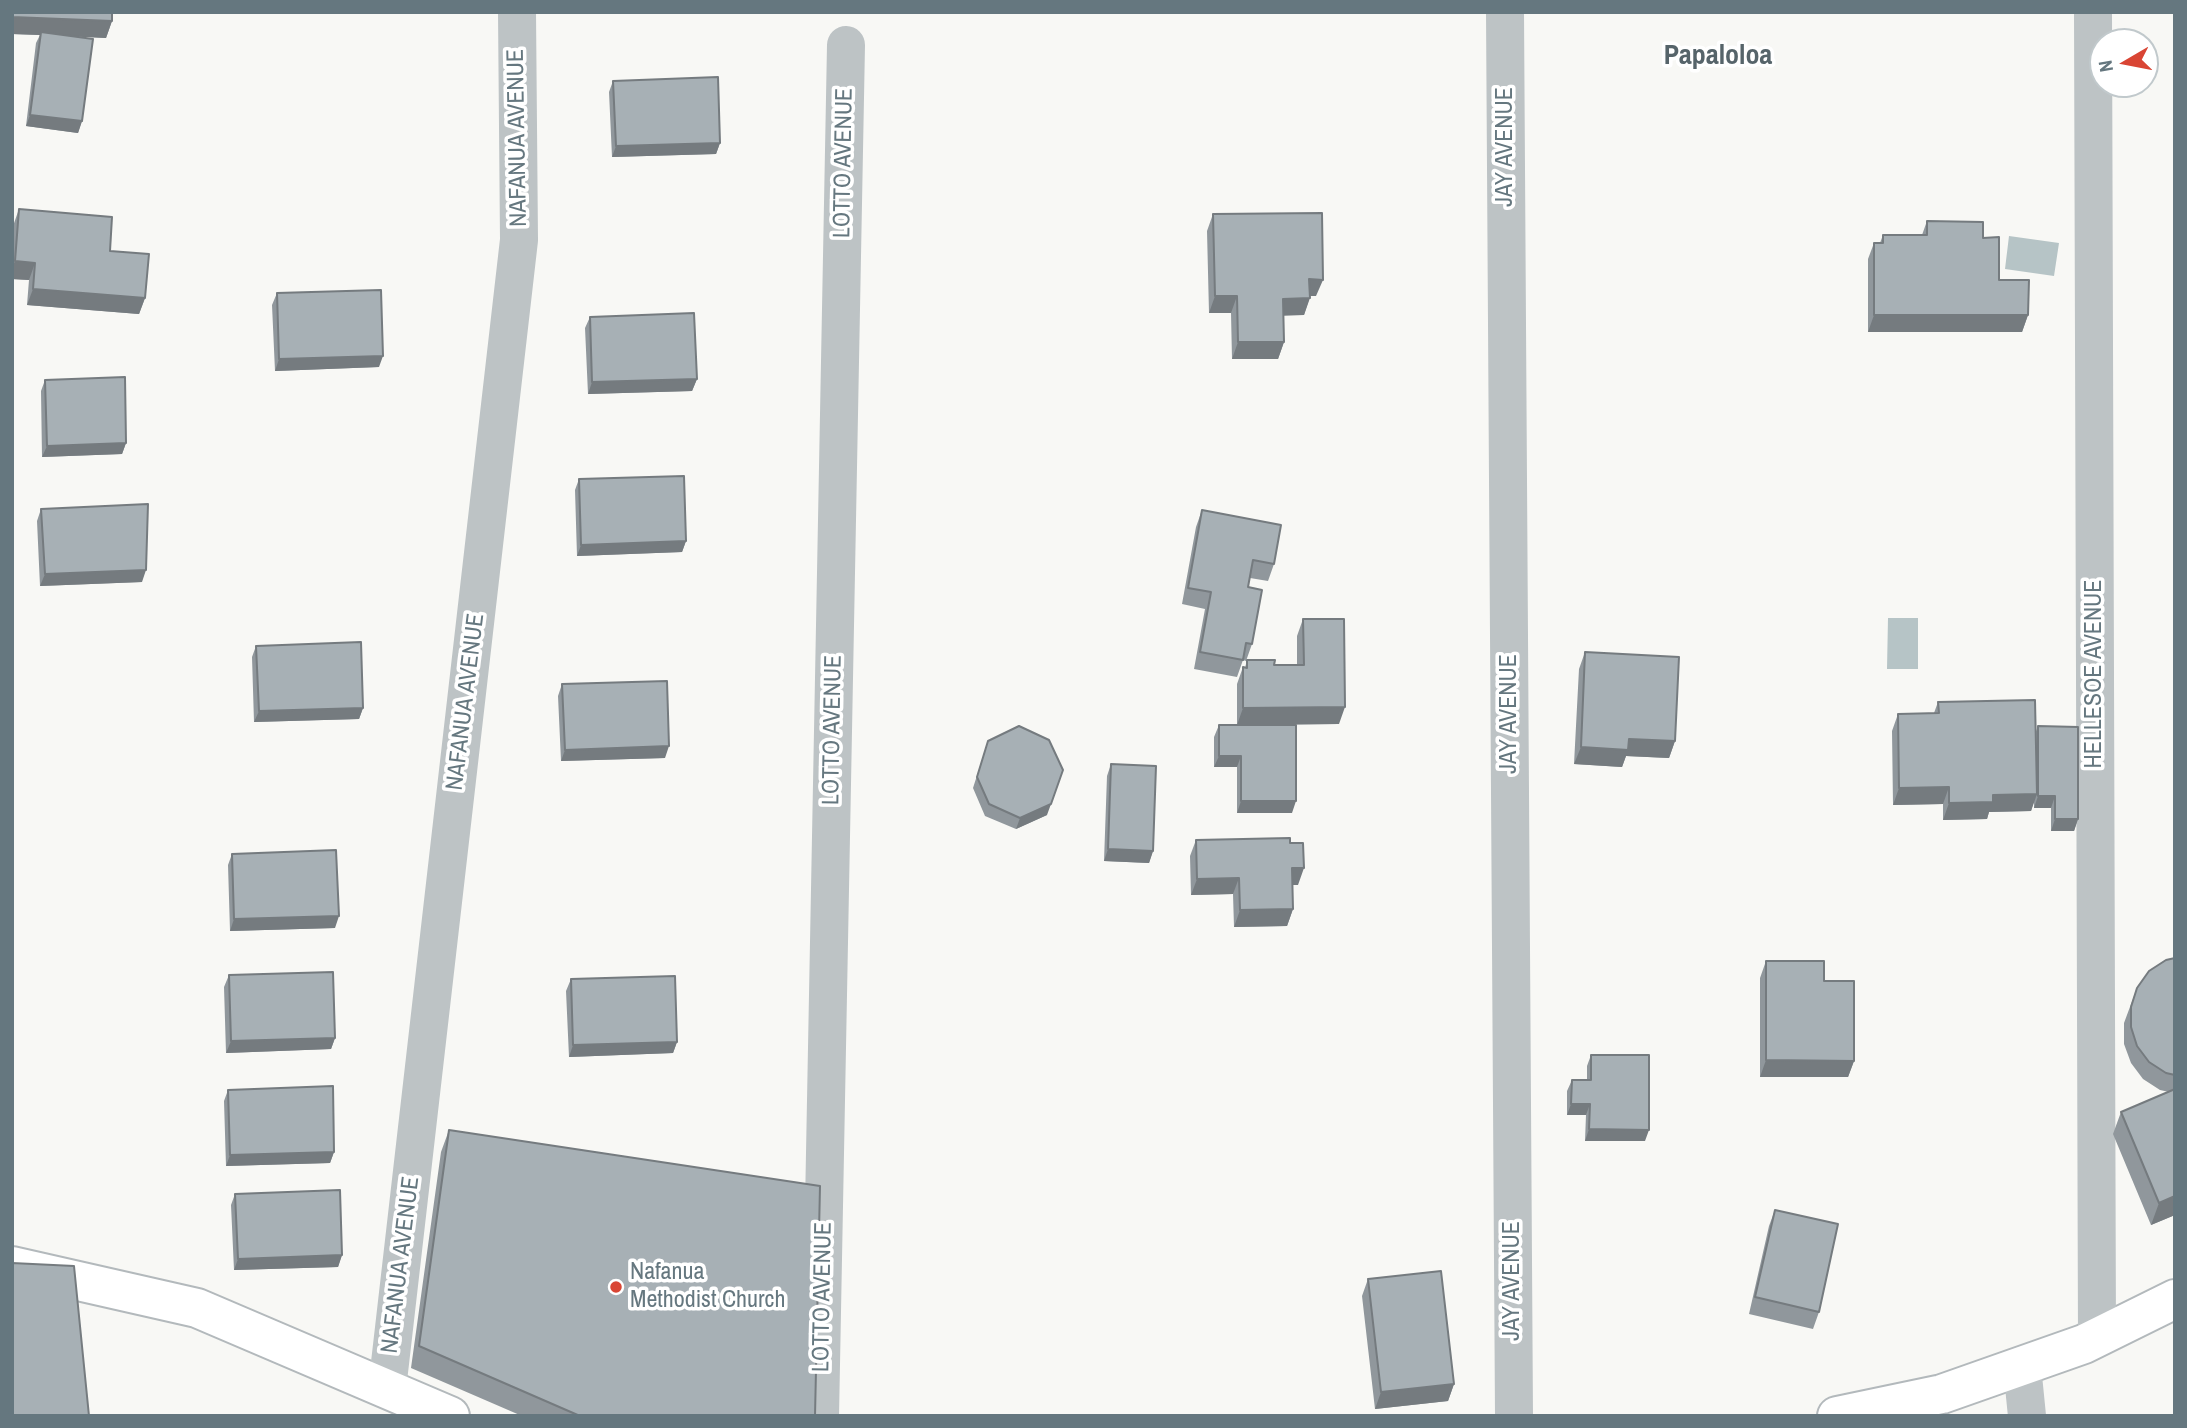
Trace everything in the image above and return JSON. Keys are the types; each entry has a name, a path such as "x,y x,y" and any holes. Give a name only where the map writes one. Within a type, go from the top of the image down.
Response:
{"main road":[{"path":"12,1266 197,1308 450,1416"},
{"path":"1837,1416 1942,1394 2084,1344 2175,1299"}],"street":[{"name":"NAFANUA AVENUE","path":"387,1389 519,240 517,12"},
{"name":"JAY AVENUE","path":"1505,12 1514,1416"},
{"name":"HELLESOE AVENUE","path":"2093,12 2097,1336"},
{"name":"LOTTO AVENUE","path":"821,1416 846,45"},
{"path":"2022,1366 2027,1416"}],"shaded area":[{"path":"2009,236 2059,243 2054,276 2005,269"},
{"path":"1888,618 1918,618 1918,669 1887,669"}],"building":[{"path":"12,12 112,12 112,21 12,17"},
{"path":"41,32 93,39 82,121 30,115"},
{"path":"718,77 720,143 616,146 613,81"},
{"path":"19,209 112,217 110,251 149,254 145,298 33,289 35,263 15,261"},
{"path":"1322,213 1323,280 1309,279 1310,298 1283,299 1284,342 1238,342 1237,296 1215,296 1213,214"},
{"path":"1927,221 1983,222 1983,238 1999,237 1999,280 2029,280 2028,315 1874,315 1874,243 1883,243 1883,235 1927,235"},
{"path":"381,290 383,356 279,359 277,293"},
{"path":"694,313 697,379 592,382 590,317"},
{"path":"125,377 126,443 47,446 45,380"},
{"path":"684,476 686,541 581,545 579,479"},
{"path":"148,504 146,570 45,574 41,509"},
{"path":"1202,510 1281,525 1274,564 1253,560 1248,587 1262,590 1252,644 1246,643 1243,660 1200,652 1211,592 1188,588"},
{"path":"1303,619 1344,619 1345,707 1243,708 1243,667 1247,668 1247,660 1275,660 1274,665 1304,665"},
{"path":"361,642 363,708 259,711 256,646"},
{"path":"1585,652 1679,657 1675,741 1629,739 1628,750 1581,747"},
{"path":"667,681 669,746 565,750 562,684"},
{"path":"2035,700 2037,794 1993,795 1993,802 1949,803 1949,787 1899,788 1898,714 1939,713 1938,702"},
{"path":"1219,725 1296,725 1296,801 1241,801 1241,756 1219,756"},
{"path":"1019,726 1049,740 1063,770 1051,804 1020,818 989,804 977,777 988,741"},
{"path":"2038,726 2078,727 2078,819 2055,819 2055,796 2038,796"},
{"path":"1111,764 1156,766 1153,851 1108,849"},
{"path":"1290,838 1290,843 1303,843 1304,868 1292,868 1293,909 1240,910 1239,878 1197,879 1196,840"},
{"path":"336,850 339,916 234,919 232,854"},
{"path":"2175,958 2175,1075 2166,1073 2149,1062 2137,1046 2131,1027 2131,1007 2137,988 2149,971 2166,960"},
{"path":"1766,961 1824,961 1824,981 1854,981 1854,1061 1766,1060"},
{"path":"333,972 335,1038 231,1041 229,975"},
{"path":"675,976 677,1042 573,1045 571,979"},
{"path":"1591,1055 1649,1055 1649,1130 1589,1129 1590,1104 1571,1104 1572,1080 1591,1080"},
{"path":"333,1086 334,1152 230,1155 228,1090"},
{"path":"2175,1089 2175,1196 2159,1203 2121,1112"},
{"name":"Nafanua Methodist Church","path":"449,1130 820,1186 815,1416 580,1416 419,1346"},
{"path":"340,1190 342,1255 238,1259 235,1194"},
{"path":"1775,1210 1838,1224 1819,1312 1755,1297"},
{"path":"12,1263 74,1266 89,1416 12,1416"},
{"path":"1441,1271 1454,1384 1381,1392 1368,1279"}],"place":[{"name":"Nafanua Methodist Church","path":"616,1287"}],"district":[{"name":"Papaloloa","path":"1718,56"}]}
